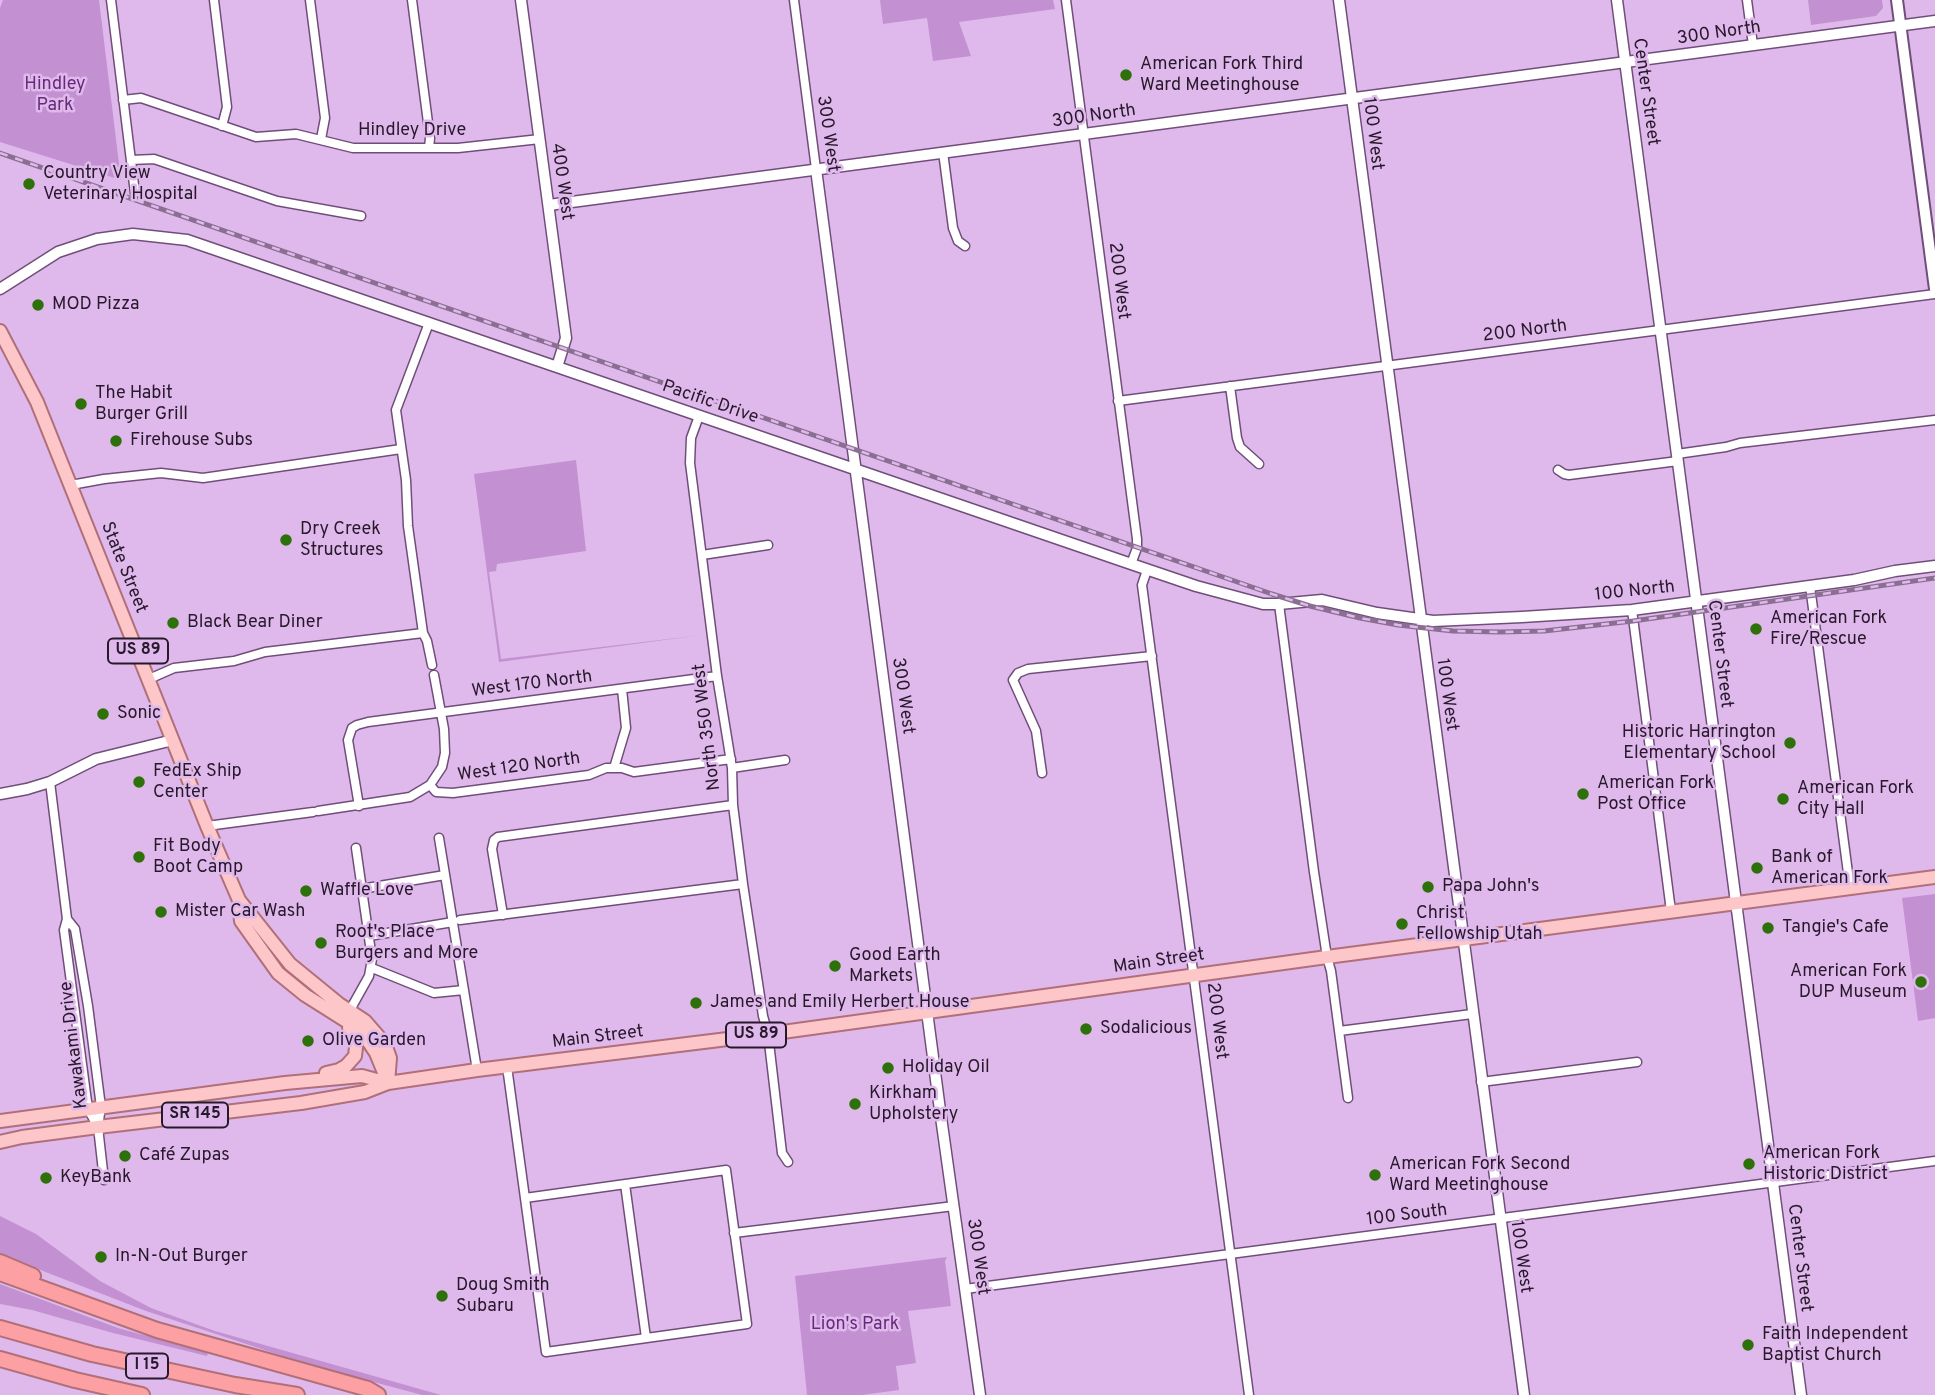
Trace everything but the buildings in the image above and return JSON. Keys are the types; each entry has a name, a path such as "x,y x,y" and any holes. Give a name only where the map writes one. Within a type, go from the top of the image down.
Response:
{"highway":[{"path":"0,1262 100,1309"},
{"path":"0,1273 176,1336 368,1389 378,1395"},
{"name":"I 15","path":"0,1328 92,1354 235,1385 297,1395"},
{"name":"I 15","path":"0,1359 142,1395"}],"main road":[{"path":"1897,0 1935,291"},
{"name":"State Street","path":"0,331 37,402 239,900 290,964 339,1004 356,1039 355,1056 339,1070 299,1077 285,1083"},
{"name":"Main Street","path":"0,1142 98,1127 301,1103 365,1092 388,1083 477,1070 768,1034 1935,877"},
{"name":"State Street","path":"239,900 241,921 278,973 288,982 345,1014 365,1021 384,1044 390,1058 388,1083"},
{"name":"Main Street","path":"0,1121 285,1083 362,1076 388,1083"}],"street":[{"path":"111,0 135,192"},
{"path":"214,0 227,107 222,126"},
{"path":"310,0 325,118 321,139"},
{"path":"412,0 430,138 429,148"},
{"name":"400 West","path":"521,0 566,338 557,367"},
{"name":"300 West","path":"793,0 980,1395"},
{"name":"200 West","path":"1066,0 1137,539 1137,548 1131,564"},
{"name":"100 West","path":"1339,0 1524,1395"},
{"name":"Center Street","path":"1617,0 1801,1395"},
{"path":"1746,0 1753,46"},
{"name":"300 North","path":"549,205 1935,21"},
{"name":"Hindley Drive","path":"123,100 141,98 256,137 296,134 353,148 472,148 540,139"},
{"path":"943,152 953,228 958,242 965,246"},
{"path":"131,160 155,159 277,201 361,216"},
{"name":"Pacific Drive","path":"0,289 58,252 113,236 133,234 187,240 1147,570 1263,604 1322,600 1420,620"},
{"name":"200 North","path":"1118,401 1935,291"},
{"path":"429,323 396,410 423,633 432,665"},
{"path":"1230,386 1240,447 1259,464"},
{"name":"North 350 West","path":"699,416 691,438 690,450 702,555 731,764 743,884 768,1034 782,1153 788,1162"},
{"path":"1558,470 1569,475 1678,457 1740,443 1935,420"},
{"path":"71,485 161,473 203,478 401,449"},
{"path":"702,555 768,545"},
{"name":"100 North","path":"1420,620 1463,621 1632,610 1854,580 1935,566"},
{"name":"200 West","path":"1147,570 1142,584 1249,1395"},
{"path":"1811,586 1850,888"},
{"path":"1279,604 1326,957 1331,971 1348,1098"},
{"path":"1632,610 1671,911"},
{"path":"149,679 174,668 234,661 265,652 423,633"},
{"path":"1042,773 1035,730 1013,680 1018,673 1028,669 1152,656"},
{"path":"207,826 410,797 430,785 442,768 445,753 444,729 434,675"},
{"name":"West 170 North","path":"359,806 348,740 352,728 368,722 718,676"},
{"path":"614,768 626,728 622,689"},
{"path":"0,794 50,782 96,759 173,740"},
{"name":"West 120 North","path":"430,785 436,792 453,793 589,775 606,768 622,768 634,772 785,760"},
{"path":"50,782 67,919"},
{"path":"503,915 492,849 494,840 502,835 733,805"},
{"path":"439,838 456,921 477,1070"},
{"path":"345,1014 372,968 356,848"},
{"path":"361,889 445,876"},
{"path":"369,936 456,921 743,884"},
{"name":"Kawakami Drive","path":"67,919 75,929 88,1006 94,1108"},
{"name":"Kawakami Drive","path":"67,919 64,930 98,1127 104,1181"},
{"path":"372,968 434,993 464,990"},
{"path":"1339,1031 1472,1014"},
{"path":"1481,1082 1637,1062"},
{"path":"507,1067 546,1352 747,1324 726,1170 525,1198"},
{"name":"100 South","path":"965,1289 1935,1161"},
{"path":"625,1184 646,1338"},
{"path":"734,1233 954,1206"}],"green space":[{"name":"Hindley Park","path":"3,0 99,0 121,180 0,142 0,8"},
{"path":"880,0 1053,0 1055,9 959,22 971,56 933,61 927,18 883,24"},
{"path":"1808,0 1882,0 1883,8 1876,16 1811,25"},
{"path":"576,460 586,551 497,564 496,571 489,572 501,659 702,635 499,662 474,474"},
{"path":"1935,894 1935,1018 1918,1021 1902,898"},
{"path":"0,1216 36,1234 100,1281 151,1308 215,1331 441,1395 422,1395 307,1364 146,1311 48,1273 0,1253"},
{"name":"Lion's Park","path":"947,1257 945,1261 951,1306 908,1311 916,1363 896,1366 899,1390 862,1395 807,1395 795,1276"},
{"path":"0,1284 118,1328 208,1353 207,1356 0,1304"}],"railway":[{"path":"0,153 1272,594 1360,618 1453,631 1544,631 1935,578"}],"place":[{"name":"American Fork Third Ward Meetinghouse","path":"1126,75"},
{"name":"Country View Veterinary Hospital","path":"29,184"},
{"name":"MOD Pizza","path":"38,305"},
{"name":"The Habit Burger Grill","path":"81,404"},
{"name":"Firehouse Subs","path":"116,441"},
{"name":"Dry Creek Structures","path":"286,540"},
{"name":"Black Bear Diner","path":"173,623"},
{"name":"American Fork Fire/Rescue","path":"1756,629"},
{"name":"Sonic","path":"103,714"},
{"name":"Historic Harrington Elementary School","path":"1790,743"},
{"name":"FedEx Ship Center","path":"139,782"},
{"name":"American Fork Post Office","path":"1583,794"},
{"name":"American Fork City Hall","path":"1783,799"},
{"name":"Fit Body Boot Camp","path":"139,857"},
{"name":"Bank of American Fork","path":"1757,868"},
{"name":"Papa John's","path":"1428,887"},
{"name":"Waffle Love","path":"306,891"},
{"name":"Mister Car Wash","path":"161,912"},
{"name":"Christ Fellowship Utah","path":"1402,924"},
{"name":"Tangie's Cafe","path":"1768,928"},
{"name":"Root's Place Burgers and More","path":"321,943"},
{"name":"Good Earth Markets","path":"835,966"},
{"name":"American Fork DUP Museum","path":"1921,982"},
{"name":"James and Emily Herbert House","path":"696,1003"},
{"name":"Sodalicious","path":"1086,1029"},
{"name":"Olive Garden","path":"308,1041"},
{"name":"Holiday Oil","path":"888,1068"},
{"name":"Kirkham Upholstery","path":"855,1104"},
{"name":"Café Zupas","path":"125,1156"},
{"name":"American Fork Historic District","path":"1749,1164"},
{"name":"American Fork Second Ward Meetinghouse","path":"1375,1175"},
{"name":"KeyBank","path":"46,1178"},
{"name":"In-N-Out Burger","path":"101,1257"},
{"name":"Doug Smith Subaru","path":"442,1296"},
{"name":"Faith Independent Baptist Church","path":"1748,1345"}]}
